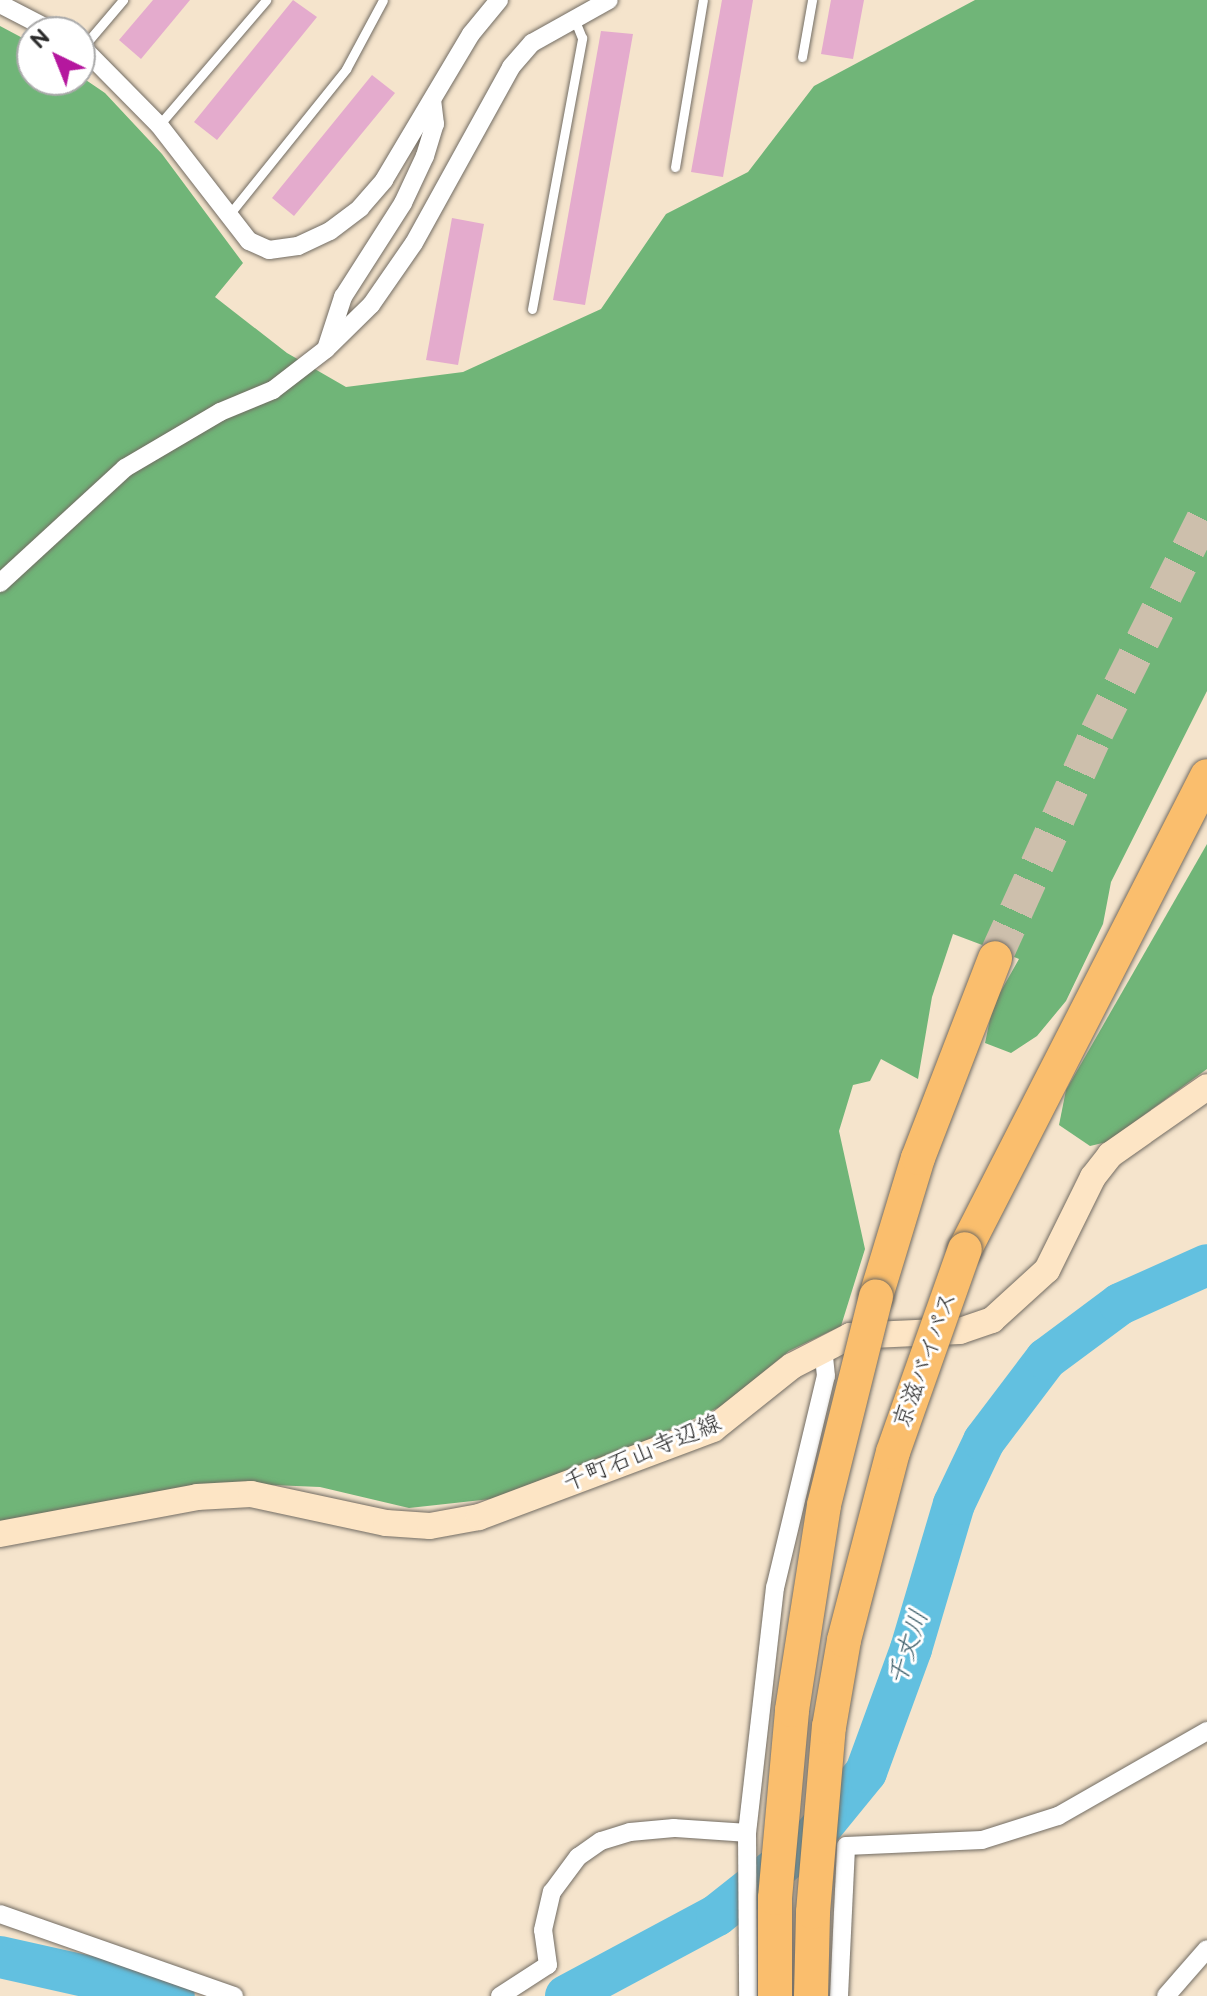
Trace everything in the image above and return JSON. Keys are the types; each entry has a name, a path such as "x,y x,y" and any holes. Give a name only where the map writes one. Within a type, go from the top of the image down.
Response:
{"highway":[{"name":"京滋バイパス","path":"811,1996 813,1912 829,1727 844,1640 897,1438 965,1249 1207,776"},
{"path":"775,1996 775,1898 801,1649 824,1505 876,1296 918,1158 995,958"}],"main road":[{"name":"千町石山寺辺線","path":"0,1534 197,1497 251,1494 386,1523 430,1526 479,1517 713,1429 792,1366 850,1336 960,1331 992,1320 1047,1270 1093,1177 1110,1155 1207,1087"}],"street":[{"path":"96,61 159,125 249,241 269,250 298,246 330,231 360,208 384,180 471,34 499,0"},
{"path":"0,583 125,468 220,412 273,390 326,349 371,305 414,243 448,189 511,67 532,43 609,0"},
{"path":"0,4 23,16"},
{"path":"326,349 343,297 403,203 425,156 435,124 432,100"},
{"path":"748,1996 747,1840 775,1588 826,1376 823,1349"},
{"path":"839,1996 840,1907 846,1846 982,1840 1058,1816 1207,1731"},
{"path":"500,1996 548,1965 543,1930 552,1892 578,1857 601,1841 630,1832 674,1828 747,1840"},
{"path":"747,1909 840,1907"},
{"path":"0,1914 234,1996"},
{"path":"1166,1996 1207,1949"}],"lane":[{"path":"96,30 123,0"},
{"path":"159,125 266,0"},
{"path":"228,216 346,69 383,0"},
{"path":"675,167 703,0"},
{"path":"802,57 812,0"},
{"path":"532,309 582,38 574,18"}],"green space":[{"path":"975,0 1207,0 1207,691 1111,882 1103,924 1066,1001 1037,1036 1011,1053 985,1043 993,1005 1019,959 953,934 932,997 918,1079 881,1059 870,1081 853,1085 839,1131 865,1249 841,1326 789,1351 722,1406 648,1440 491,1499 409,1508 320,1487 220,1483 0,1523 0,26 16,34 16,96 96,96 96,87 105,93 162,154 243,263 215,297 287,353 346,387 463,372 601,309 666,214 748,172 814,86"},
{"path":"1207,844 1207,1069 1107,1142 1090,1146 1059,1125 1066,1090"}],"building":[{"path":"153,0 190,0 141,59 119,40"},
{"path":"293,0 317,17 217,140 194,122"},
{"path":"722,0 753,0 723,177 691,172"},
{"path":"831,0 864,0 853,59 821,54"},
{"path":"601,31 633,34 585,305 553,300"},
{"path":"372,75 395,93 294,216 272,198"},
{"path":"452,218 484,224 458,365 426,360"}],"waterway":[{"name":"千丈川","path":"566,1996 717,1915 809,1842 866,1772 911,1649 954,1504 984,1441 1046,1359 1120,1304 1207,1265"},
{"name":"千丈川","path":"0,1957 174,1996"}],"tunnel":[{"path":"995,958 1097,732 1207,511"}]}
